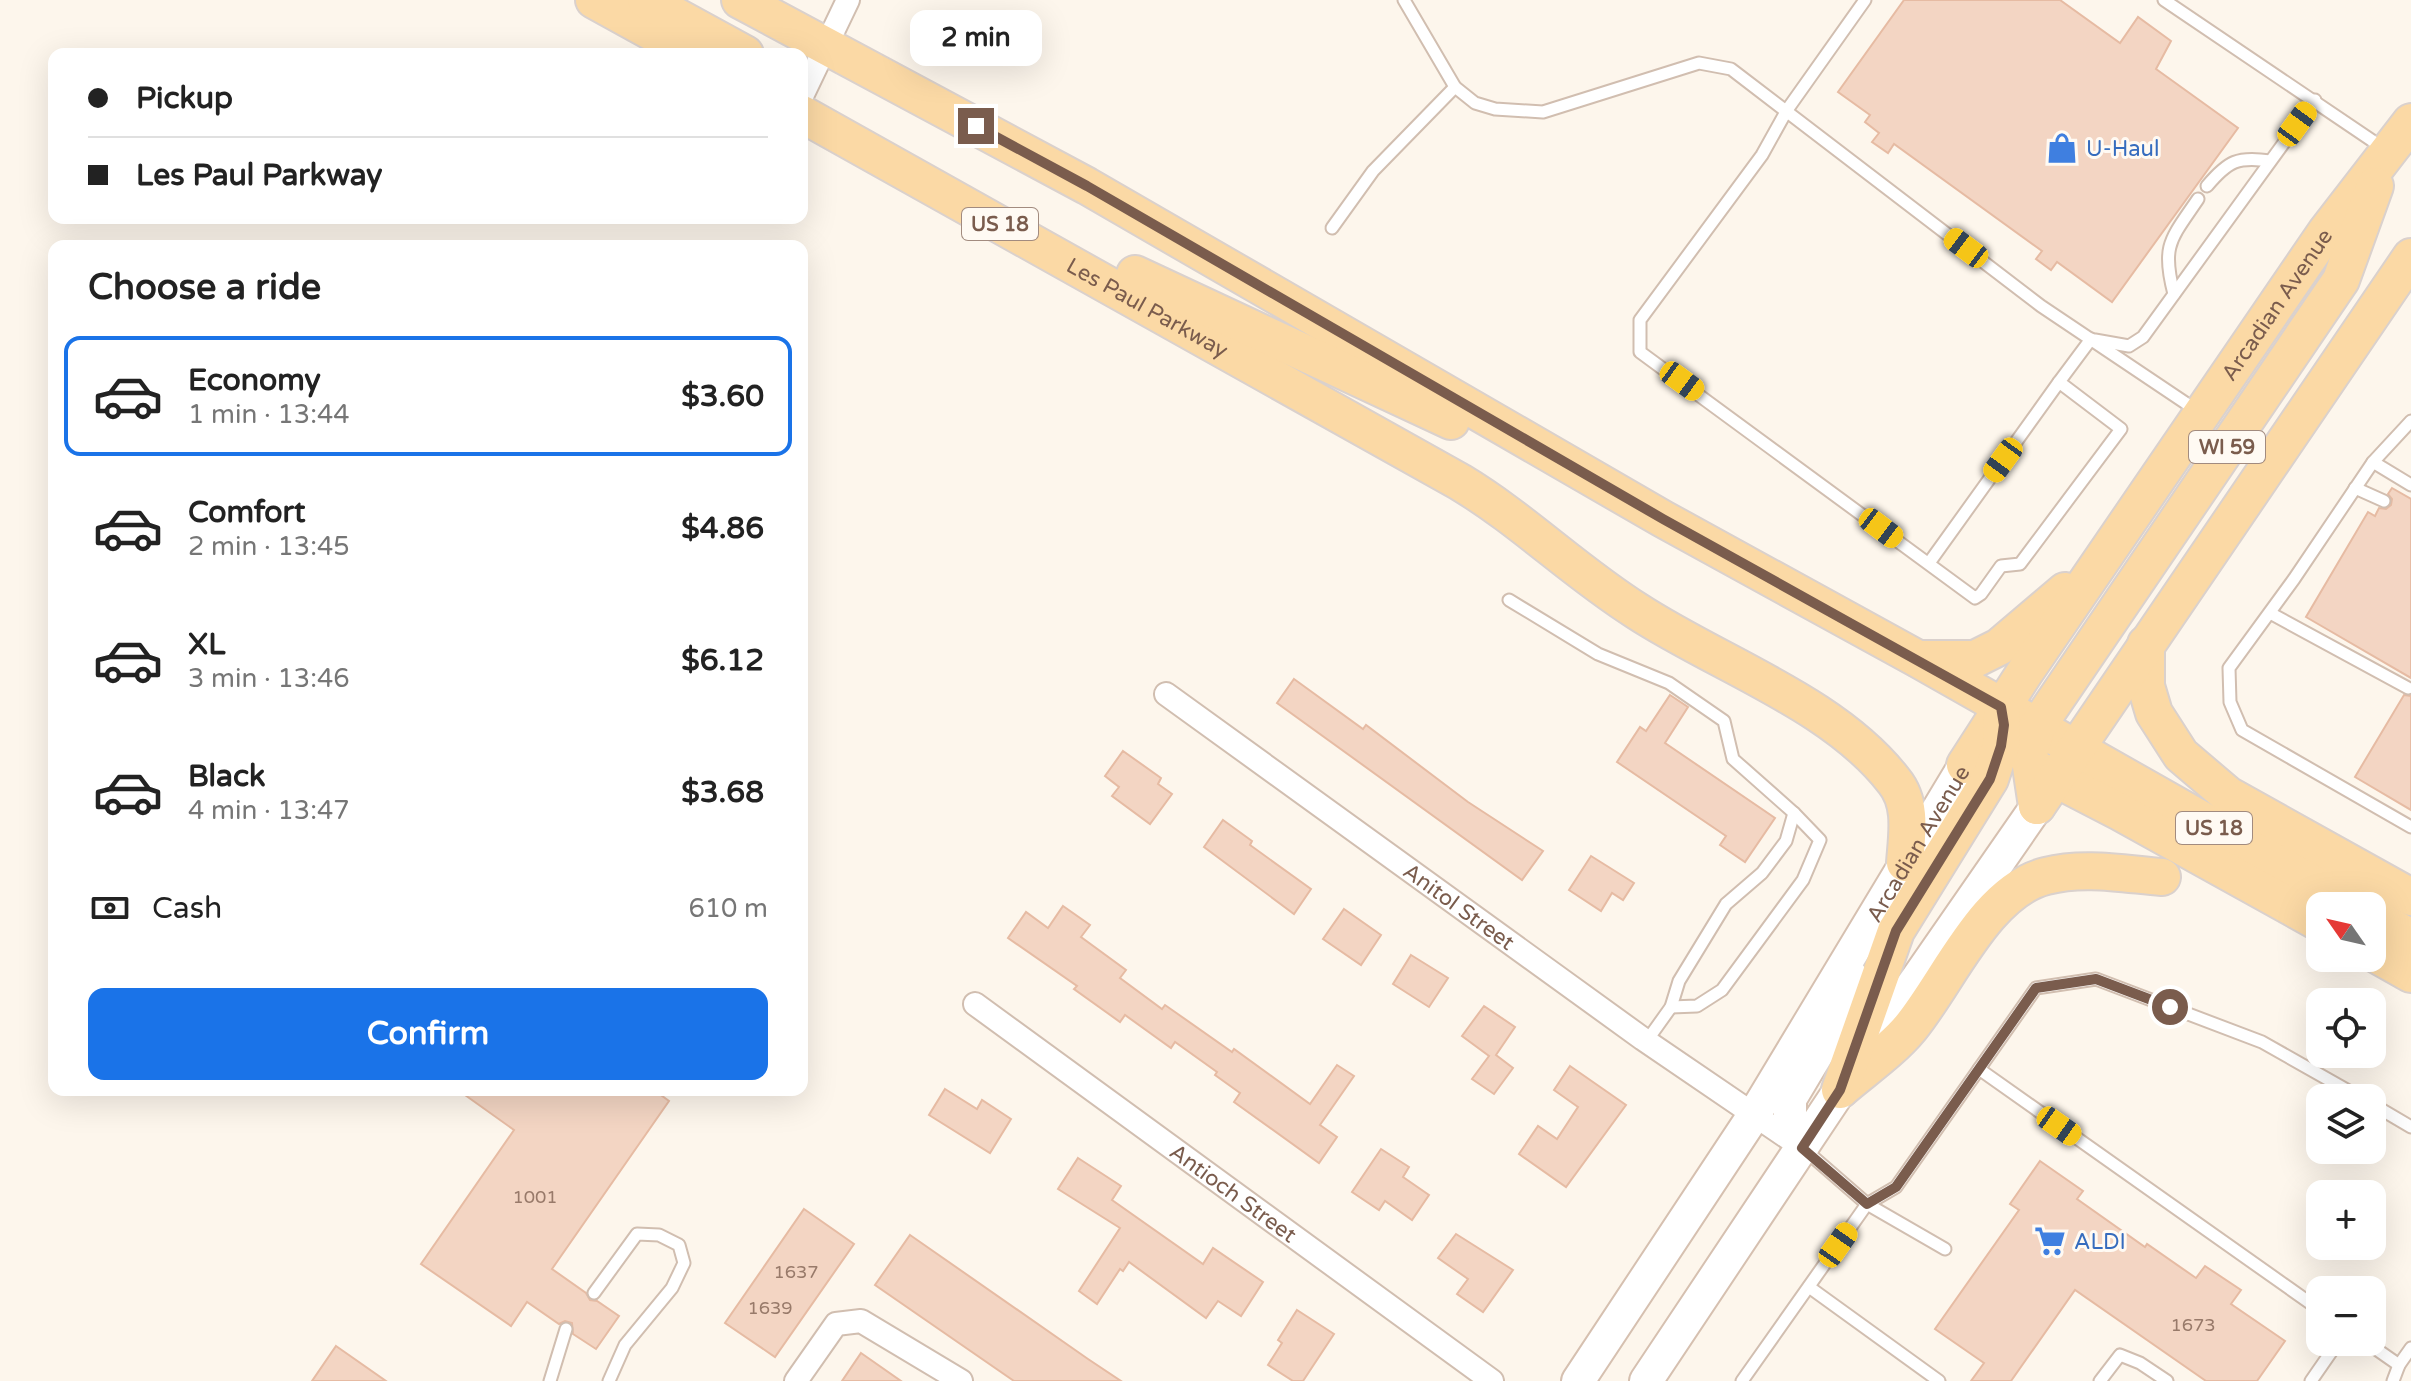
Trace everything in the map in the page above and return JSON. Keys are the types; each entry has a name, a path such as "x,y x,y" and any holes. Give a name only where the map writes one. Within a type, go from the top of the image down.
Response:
{"main road":[{"path":"594,0 681,48"},
{"path":"646,0 734,48"},
{"name":"US 18","path":"740,0 806,48"},
{"name":"US 18","path":"814,54 1087,186 1663,519 2001,707 2021,759 2322,892"},
{"name":"Les Paul Parkway","path":"808,117 1494,502 1636,611 1817,713 1853,739 1894,780 1902,793 1908,815 1905,863"},
{"name":"Arcadian Avenue","path":"2001,707 2326,232 2411,122"},
{"name":"WI 59","path":"2021,759 2341,280 2389,151"},
{"path":"1028,239 1078,247 1663,519"},
{"name":"Arcadian Avenue","path":"1578,1381 1754,1115 1905,863 2146,644 2411,257"},
{"path":"1918,659 1975,659 1999,647 2100,562"},
{"path":"2146,644 2146,686 2154,713 2181,755 2228,795 2411,897"},
{"path":"1840,1090 1896,931 1990,779 2021,759 2306,915"},
{"name":"Arcadian Avenue","path":"1646,1381 1840,1090 2021,759"},
{"path":"1840,1090 1909,1030 1995,906 2016,889 2044,876 2076,870 2162,877"},
{"path":"2386,924 2411,938"},
{"path":"1802,1148 1790,1122 1790,1099 1839,1017 1866,929"},
{"path":"2386,960 2411,974"}],"street":[{"path":"808,75 814,54 848,0"},
{"name":"Anitol Street","path":"1166,694 1646,1042 1802,1148"},
{"name":"Antioch Street","path":"975,1004 1492,1381"},
{"path":"796,1381 836,1324 861,1321 961,1381"}],"lane":[{"path":"1404,0 1455,87 1475,103 1495,109 1543,112 1699,63 1731,69 2041,306 2200,413"},
{"path":"1865,0 1787,110 1762,155 1640,320 1640,352 1975,598 2001,566 2020,564 2121,429 2059,382"},
{"path":"2164,0 2389,151"},
{"path":"1332,228 1373,171 1455,87"},
{"path":"2091,339 2129,346 2143,337 2315,100"},
{"path":"2207,186 2220,171 2236,160 2251,158 2270,161"},
{"path":"2174,294 2166,264 2172,238 2198,199"},
{"path":"1929,563 2091,339"},
{"path":"2411,421 2373,462 2229,668 2230,702 2242,730 2411,827"},
{"path":"2373,462 2411,485"},
{"path":"2355,488 2384,501"},
{"path":"1509,600 1598,654 1669,683 1724,721 1733,759 1820,840 1803,880 1722,990 1697,1006 1671,1007"},
{"path":"2270,613 2408,688"},
{"path":"1646,1042 1671,1007 1679,981 1726,904 1762,873 1786,841 1794,813"},
{"path":"1742,1381 1867,1204 1896,1187 2036,988 2096,979 2262,1042 2336,1084"},
{"path":"1979,1069 2306,1300"},
{"path":"2386,1112 2411,1127"},
{"path":"1802,1148 1867,1204 1945,1249"},
{"path":"594,1293 637,1234 659,1235 679,1245 684,1263 672,1288 625,1345 609,1381"},
{"path":"1809,1287 1939,1381"},
{"path":"550,1381 566,1329"},
{"path":"2393,1381 2411,1348"},
{"path":"2100,1381 2120,1355 2140,1363 2167,1381"},
{"path":"2311,1381 2328,1356"},
{"path":"2386,1356 2399,1365"}],"building":[{"name":"U-Haul","path":"1904,0 2060,0 2120,43 2138,17 2171,41 2156,69 2238,128 2112,302 2057,262 2051,270 2036,259 2042,251 1894,144 1888,153 1872,142 1879,133 1865,122 1870,115 1838,92"},
{"path":"2392,488 2411,499 2411,678 2306,617 2368,512 2375,516 2379,508 2386,509 2391,505 2392,499 2388,494"},
{"path":"1294,679 1363,729 1366,725 1468,802 1543,851 1522,880 1277,703"},
{"path":"1670,695 1688,707 1665,743 1775,818 1745,862 1720,845 1726,836 1617,762 1640,727 1646,731"},
{"path":"2404,695 2411,696 2411,810 2355,777"},
{"path":"1123,751 1161,778 1158,784 1172,794 1150,824 1112,796 1119,787 1105,776"},
{"path":"1223,820 1252,841 1250,845 1311,889 1294,914 1204,847"},
{"path":"1591,856 1634,883 1623,900 1612,893 1601,911 1569,890"},
{"path":"1063,906 1090,925 1081,937 1126,970 1120,978 1162,1009 1165,1005 1232,1052 1234,1049 1310,1104 1337,1065 1354,1076 1320,1125 1337,1137 1319,1163 1234,1102 1240,1093 1215,1075 1217,1072 1175,1042 1171,1048 1125,1015 1120,1022 1074,989 1077,986 1008,938 1026,912 1048,928"},
{"path":"1344,909 1381,935 1361,965 1323,939"},
{"path":"1411,955 1448,978 1429,1007 1393,984"},
{"path":"1484,1006 1515,1027 1496,1055 1513,1068 1494,1094 1472,1079 1489,1056 1462,1036"},
{"path":"1570,1066 1626,1105 1566,1187 1519,1154 1538,1126 1557,1139 1578,1107 1554,1090"},
{"path":"945,1089 977,1109 982,1100 1011,1119 990,1153 929,1115"},
{"path":"466,1096 662,1096 669,1101 552,1269 586,1293 590,1300 597,1301 619,1316 596,1349 573,1334 572,1323 565,1321 559,1324 527,1302 511,1326 421,1264 514,1130"},
{"path":"1381,1149 1409,1167 1403,1177 1429,1195 1412,1220 1385,1201 1379,1210 1352,1192"},
{"path":"1078,1158 1121,1186 1112,1200 1203,1264 1213,1248 1263,1282 1241,1316 1218,1301 1206,1318 1129,1262 1123,1271 1120,1269 1097,1304 1079,1291 1120,1228 1058,1189"},
{"path":"2040,1161 2083,1191 2077,1199 2145,1247 2147,1244 2196,1278 2205,1266 2241,1290 2231,1304 2285,1341 2257,1381 2206,1381 2075,1290 2011,1381 1971,1381 1984,1363 1935,1329 2019,1210 2010,1204"},
{"path":"804,1209 854,1244 775,1357 725,1323"},
{"path":"1456,1234 1513,1270 1483,1312 1457,1294 1468,1279 1438,1258"},
{"path":"910,1235 1121,1381 1014,1381 875,1285"},
{"path":"1297,1310 1334,1334 1303,1381 1293,1381 1268,1365 1282,1343 1278,1340"},
{"path":"336,1346 386,1381 312,1381"},
{"path":"861,1353 901,1381 842,1381"}],"place":[{"name":"U-Haul","path":"2062,148"},
{"name":"ALDI","path":"2050,1241"}],"route":[{"path":"976,126 1087,186 1663,519 2001,707 2004,725 2001,746 1990,779 1896,931 1840,1090 1802,1148 1867,1204 1896,1187 2036,988 2096,979 2170,1007"}]}
